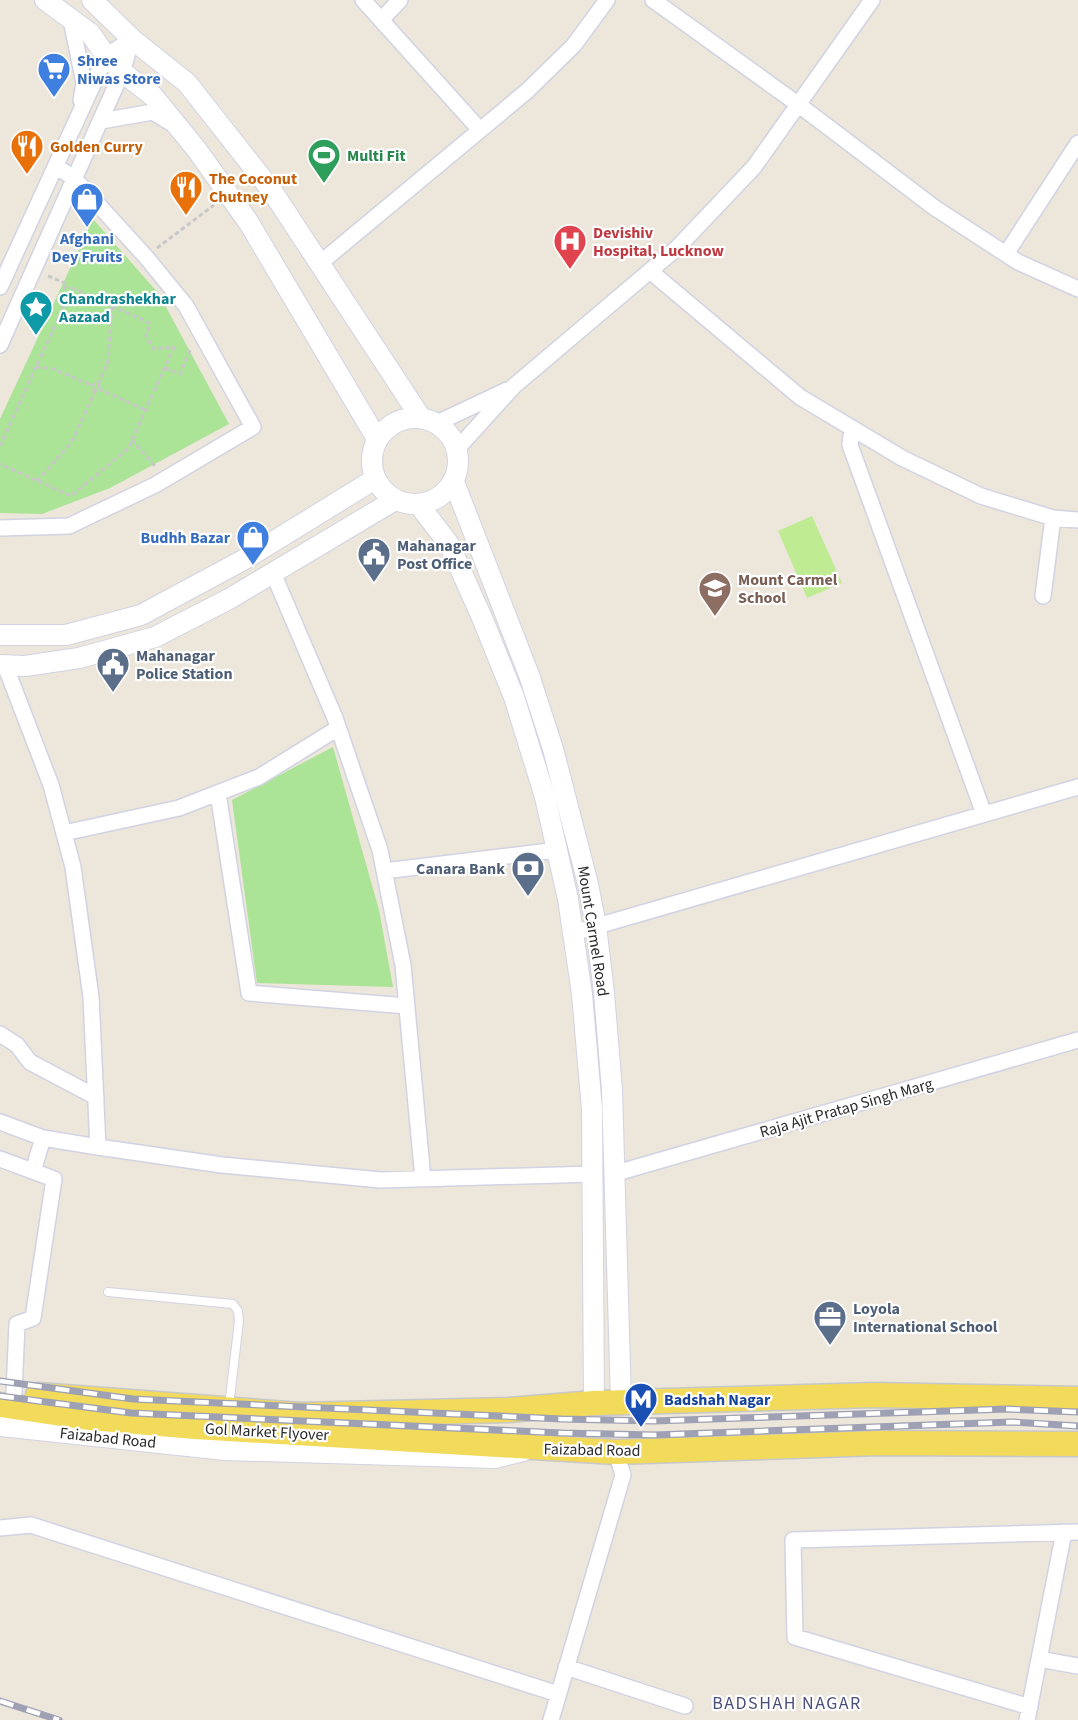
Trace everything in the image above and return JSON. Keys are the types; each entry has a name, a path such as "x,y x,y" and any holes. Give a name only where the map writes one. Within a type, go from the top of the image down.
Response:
{"main road":[{"path":"5,1397 301,1416 508,1410 621,1402 874,1395 1078,1399"},
{"name":"Gol Market Flyover","path":"5,1397 90,1418 195,1427 392,1437 534,1448"},
{"name":"Faizabad Road","path":"534,1448 616,1452 879,1443 1078,1444"}],"street":[{"path":"45,0 90,33 106,56 122,72 153,96 178,127 249,223 377,439"},
{"path":"92,0 132,39 187,83 272,191 319,264 429,421 450,435 457,449 458,466 454,482 439,498 418,505 395,500 384,492 375,479 371,458 377,439 388,426 404,419 429,421 514,386"},
{"path":"363,0 480,130"},
{"path":"381,20 400,0"},
{"path":"319,264 527,91 574,45 607,0"},
{"path":"653,0 799,105 935,208 1018,262 1078,289"},
{"path":"457,449 514,386 677,248 754,167 872,0"},
{"path":"71,20 84,83 78,118"},
{"path":"0,287 106,56 132,39"},
{"path":"0,345 5,320 34,269 75,179 122,72 132,39"},
{"path":"101,121 153,112 178,127"},
{"path":"1006,254 1078,143"},
{"path":"0,528 69,526 155,485 253,427 186,306 146,256 75,179 56,166"},
{"path":"650,271 800,397 902,458 981,496 1053,518 1078,520"},
{"path":"852,428 850,445 984,814"},
{"path":"0,635 66,635 141,615 245,559 375,479"},
{"name":"Mount Carmel Road","path":"454,482 530,675 553,748 588,884 596,926 612,1090 621,1402"},
{"path":"98,1148 91,997 73,867 51,785 2,665 25,666 79,658 154,638 229,600 395,500"},
{"path":"418,505 449,544 514,697 545,797 568,899 582,994 591,1098 594,1403"},
{"path":"1043,596 1053,518"},
{"path":"273,573 338,728 380,850 403,965 423,1179"},
{"path":"64,833 179,808 259,777 338,728"},
{"path":"573,933 1078,787"},
{"path":"218,793 249,993 406,1006"},
{"path":"384,871 557,850"},
{"path":"0,1034 17,1045 30,1062 96,1097"},
{"name":"Raja Ajit Pratap Singh Marg","path":"613,1174 1078,1040"},
{"path":"0,1122 43,1138 98,1148 222,1165 381,1180 592,1174"},
{"path":"33,1171 43,1138"},
{"path":"0,1158 54,1179 33,1318 17,1324 5,1397"},
{"name":"Faizabad Road","path":"0,1426 225,1450 495,1458 534,1448"},
{"path":"551,1720 623,1475 616,1452"},
{"path":"0,1528 31,1525 558,1694"},
{"path":"1071,1532 1039,1659 1029,1713 795,1637 793,1540 1071,1532"},
{"path":"1039,1659 1078,1666"},
{"path":"566,1667 685,1706"}],"lane":[{"path":"108,1292 233,1304 238,1311 239,1322 228,1410"}],"path":[{"path":"146,256 228,194"},
{"path":"34,269 67,284 58,301 64,304"},
{"path":"0,444 72,288 150,323 146,336 154,349 174,347 128,449 71,496 0,464"},
{"path":"37,480 72,442 97,390 108,362 112,306"},
{"path":"165,368 180,374 199,330"},
{"path":"36,367 54,369 146,410"},
{"path":"93,386 98,384"},
{"path":"132,440 159,470"}],"green space":[{"path":"93,219 159,294 229,424 110,488 42,514 0,513 0,419"},
{"path":"812,516 842,583 807,598 778,531"},
{"path":"333,747 379,910 393,987 257,983 232,800"}],"railway":[{"path":"0,1381 133,1399 561,1419 654,1421 1007,1409 1078,1412"},
{"path":"0,1396 131,1413 561,1433 655,1435 1012,1422 1078,1426"},
{"path":"0,1701 59,1720"}],"place":[{"name":"Shree Niwas Store","path":"54,98"},
{"name":"Golden Curry","path":"27,175"},
{"name":"Multi Fit","path":"324,184"},
{"name":"The Coconut Chutney","path":"186,216"},
{"name":"Afghani Dey Fruits","path":"87,228"},
{"name":"Devishiv Hospital, Lucknow","path":"570,270"},
{"name":"Chandrashekhar Aazaad","path":"36,336"},
{"name":"Budhh Bazar","path":"253,566"},
{"name":"Mahanagar Post Office","path":"374,583"},
{"name":"Mount Carmel School","path":"715,617"},
{"name":"Mahanagar Police Station","path":"113,693"},
{"name":"Canara Bank","path":"528,897"},
{"name":"Loyola International School","path":"830,1346"},
{"name":"Badshah Nagar","path":"641,1428"}],"district":[{"name":"BADSHAH NAGAR","path":"787,1703"}]}
